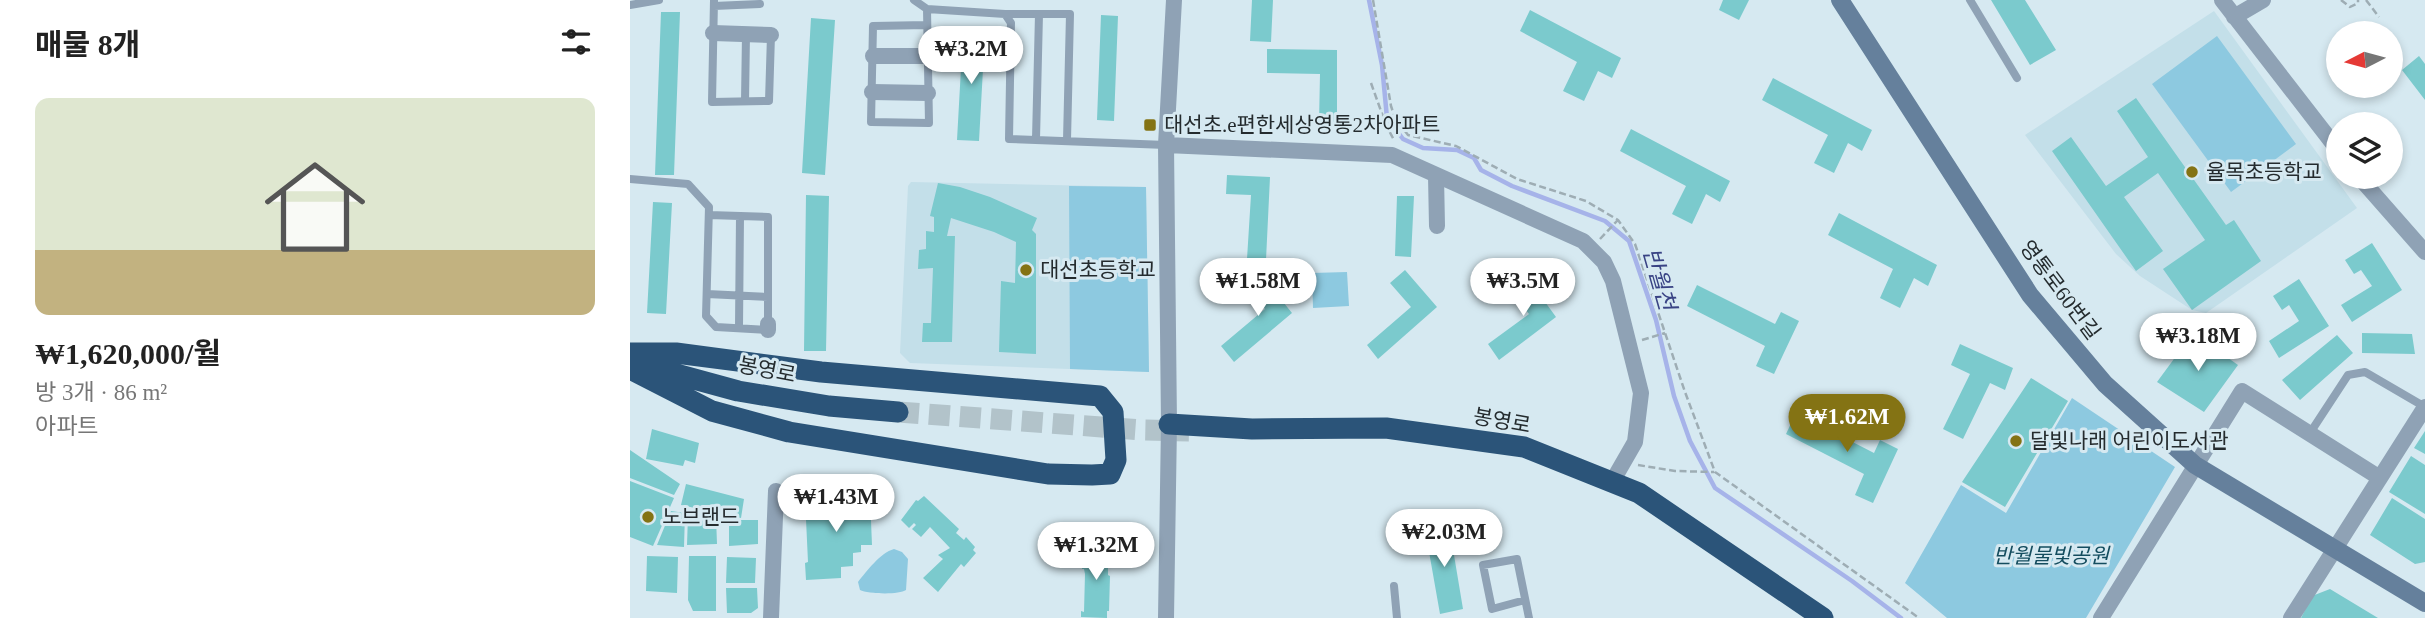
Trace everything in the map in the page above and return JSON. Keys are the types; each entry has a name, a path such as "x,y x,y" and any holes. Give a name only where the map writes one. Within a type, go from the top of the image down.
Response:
{"highway":[{"path":"630,353 676,353 821,372 1100,396 1113,412 1116,460 1111,474 1048,474 789,432 712,411 630,369"},
{"name":"봉영로","path":"630,362 738,390 829,406 898,412"},
{"name":"봉영로","path":"1169,424 1252,429 1386,428 1524,447 1639,493 1823,618"}],"street":[{"path":"1166,618 1169,424 1166,145 1174,0"},
{"name":"영통로60번길","path":"1840,0 2030,295 2105,384 2195,465 2425,603"},
{"path":"2222,0 2326,135"},
{"path":"2234,17 2263,0"},
{"path":"713,33 771,35"},
{"path":"873,56 928,56"},
{"path":"872,92 928,93"},
{"path":"1166,145 1392,155 1583,241 1604,262 1613,281 1641,393 1635,442 1612,482"},
{"path":"1436,176 1437,226"},
{"path":"2370,189 2425,252"},
{"path":"2101,618 2242,391 2380,478"},
{"path":"2291,618 2425,407"},
{"path":"771,618 776,491"}],"lane":[{"path":"630,5 659,0"},
{"path":"914,0 927,9 1005,14 1070,14 1067,140"},
{"path":"1970,0 2017,78"},
{"path":"760,4 714,3 712,102 769,102 771,35"},
{"path":"927,9 929,123 871,122 873,26 927,25"},
{"path":"1005,14 1011,23 1009,139 1166,145"},
{"path":"1037,139 1039,14"},
{"path":"745,102 746,34"},
{"path":"630,179 688,184 709,207 706,316 716,327 768,327 768,217 709,215"},
{"path":"739,328 740,215"},
{"path":"707,294 768,297"},
{"path":"2309,433 2348,375 2365,372 2425,407"},
{"path":"1525,600 1492,609 1483,565 1517,559 1529,618"},
{"path":"1394,586 1397,618"}],"path":[{"path":"2341,0 2350,7 2358,3 2358,0"},
{"path":"2366,0 2379,17"},
{"path":"1371,83 1379,109 1397,146 1392,155"},
{"path":"1379,109 1391,106"},
{"path":"1600,240 1616,222"},
{"path":"1629,344 1665,333"},
{"path":"1644,467 1715,472"}],"shaded area":[{"name":"율목초등학교","path":"2214,11 2326,165 2326,189 2343,189 2357,208 2206,313 2192,310 2140,276 2116,254 2025,135"},
{"name":"대선초등학교","path":"911,182 1146,187 1149,372 910,363 900,353 908,186"}],"green space":[{"path":"2217,36 2296,144 2231,192 2152,84"},
{"path":"1069,186 1146,187 1149,372 1070,369"},
{"path":"1347,272 1349,306 1313,308 1312,273"},
{"name":"반월물빛공원","path":"2072,398 2175,467 2086,618 1947,618 1905,583 1961,485 2006,513"},
{"path":"894,549 902,552 908,559 906,590 883,593 860,590 858,582 865,573 879,558"}],"building":[{"path":"1252,0 1273,0 1271,42 1250,41"},
{"path":"1723,0 1749,0 1739,20 1719,10"},
{"path":"1991,0 2025,0 2056,50 2030,65"},
{"path":"1530,10 1621,58 1612,78 1598,71 1584,101 1563,91 1577,62 1520,31"},
{"path":"661,12 680,12 674,175 655,175"},
{"path":"1101,15 1118,16 1114,121 1097,120"},
{"path":"811,18 835,20 825,175 802,173"},
{"path":"963,32 985,33 979,141 957,140"},
{"path":"1267,49 1337,50 1337,124 1319,123 1320,74 1267,73"},
{"path":"2419,56 2425,64 2425,100 2403,71"},
{"path":"1773,78 1872,130 1862,151 1848,143 1834,173 1814,163 1828,135 1762,100"},
{"path":"2136,98 2226,225 2234,220 2261,261 2192,310 2163,269 2205,240 2158,173 2124,197 2163,251 2136,271 2052,151 2071,137 2106,186 2148,157 2117,111"},
{"path":"1631,129 1730,181 1720,202 1706,194 1692,224 1672,214 1686,186 1620,151"},
{"path":"1227,175 1270,177 1266,260 1247,259 1251,195 1226,194"},
{"path":"938,183 990,197 1037,218 1032,230 1036,234 1036,354 999,352 1001,281 1015,283 1016,242 951,218 947,236 955,236 952,342 922,342 923,323 931,323 933,268 918,269 919,250 926,249 926,231 934,232 934,217 930,216"},
{"path":"806,195 829,196 826,351 804,351"},
{"path":"1397,196 1414,196 1411,257 1395,256"},
{"path":"653,202 672,203 666,314 647,313"},
{"path":"1839,213 1937,265 1928,286 1914,278 1900,308 1880,298 1893,269 1828,235"},
{"path":"2372,243 2402,290 2352,322 2341,305 2372,286 2361,270 2354,274 2345,260"},
{"path":"1405,270 1437,307 1378,359 1367,345 1411,307 1390,283"},
{"path":"1258,271 1292,313 1234,362 1221,346 1265,309 1244,283"},
{"path":"1524,273 1556,317 1499,360 1488,344 1529,314 1507,285"},
{"path":"2299,279 2329,326 2279,358 2269,341 2299,321 2289,305 2282,310 2273,296"},
{"path":"1697,285 1775,324 1781,312 1799,321 1774,374 1756,366 1765,346 1687,306"},
{"path":"2193,333 2238,365 2204,412 2157,382"},
{"path":"2362,333 2412,334 2415,354 2362,353"},
{"path":"2337,335 2353,353 2300,400 2282,380"},
{"path":"1960,344 2013,368 2005,390 1990,383 1963,439 1943,429 1970,374 1951,365"},
{"name":"달빛나래 어린이도서관","path":"2031,378 2068,401 2005,507 1962,482"},
{"path":"1796,413 1874,453 1880,440 1898,449 1873,503 1855,495 1864,474 1786,434"},
{"path":"652,429 699,443 695,463 685,460 683,466 646,459"},
{"path":"2425,431 2425,454 2414,448"},
{"path":"630,450 680,484 674,495 630,478"},
{"path":"2411,456 2425,465 2425,514 2389,492"},
{"name":"노브랜드","path":"630,481 674,498 653,546 630,537"},
{"path":"686,484 744,499 741,518 681,505"},
{"path":"870,496 872,545 861,545 861,552 853,553 853,566 841,567 841,578 806,580 805,563 808,562 805,498"},
{"path":"924,496 959,529 956,533 964,540 966,537 975,547 973,550 976,553 964,567 961,564 938,592 923,578 943,559 938,555 950,548 930,527 921,537 912,529 916,525 914,523 909,528 901,520 916,500"},
{"path":"2392,498 2425,519 2425,562 2415,564 2370,535"},
{"path":"671,511 685,513 684,547 657,545"},
{"path":"688,515 716,517 717,544 687,545"},
{"path":"729,520 758,520 758,544 729,546"},
{"path":"1449,525 1463,609 1440,614 1425,529"},
{"path":"1084,546 1110,547 1107,618 1081,617 1081,611 1084,612"},
{"path":"647,556 678,557 677,593 646,591"},
{"path":"689,556 716,556 716,611 693,611 688,600"},
{"path":"727,557 756,558 755,583 726,583"},
{"path":"726,588 757,588 758,608 751,613 727,613"},
{"path":"2330,589 2378,618 2301,618 2312,596"}],"waterway":[{"name":"반월천","path":"1369,0 1382,65 1387,118 1403,139 1423,148 1457,150 1474,158 1481,170 1512,186 1605,221 1629,241 1656,320 1674,396 1690,441 1715,488 1852,581 1901,618"}],"tunnel":[{"path":"898,412 1189,431"}],"place":[{"name":"대선초.e편한세상영통2차아파트","path":"1150,125"},
{"name":"율목초등학교","path":"2192,172"},
{"name":"대선초등학교","path":"1026,270"},
{"name":"달빛나래 어린이도서관","path":"2016,441"},
{"name":"노브랜드","path":"648,517"}]}
